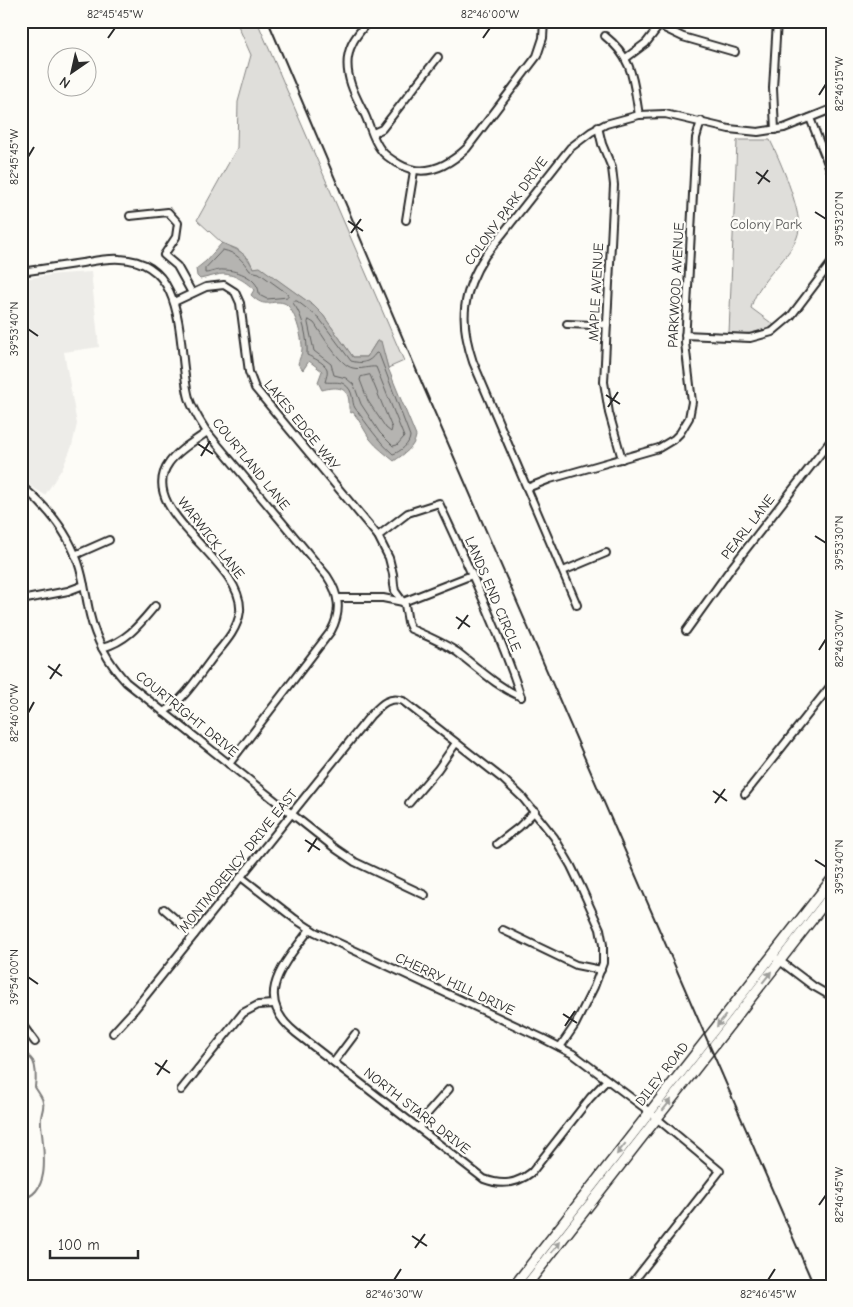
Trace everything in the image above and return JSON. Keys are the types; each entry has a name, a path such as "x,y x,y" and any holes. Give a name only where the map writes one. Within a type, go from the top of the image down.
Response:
{"highway":[{"name":"DILEY ROAD","path":"526,1286 653,1116 776,958 832,879"},
{"name":"DILEY ROAD","path":"776,958 832,894"},
{"name":"DILEY ROAD","path":"514,1286 653,1116"}],"street":[{"path":"368,21 354,40 348,55 349,79 381,151 389,158 414,171 435,169 446,165 467,148 537,56 541,47 544,24"},
{"path":"775,130 773,88 776,21"},
{"path":"626,58 646,43 662,24 683,37 734,52"},
{"path":"605,36 615,44 626,58 632,74 639,115"},
{"path":"373,133 382,129 438,57"},
{"name":"COLONY PARK DRIVE","path":"577,605 473,362 464,328 465,303 472,278 485,256 559,160 576,142 598,128 614,121 639,115 665,114 741,131 758,132 775,130 832,109"},
{"path":"810,118 832,174"},
{"name":"PARKWOOD AVENUE","path":"527,488 550,479 651,451 667,444 680,433 689,418 692,396 686,360 685,336 696,138 700,121"},
{"name":"MAPLE AVENUE","path":"598,128 602,144 612,168 614,185 604,373 606,396 622,459"},
{"path":"406,220 414,171"},
{"path":"130,216 168,212 178,223 176,237 164,255 177,266 192,293"},
{"name":"COURTLAND LANE","path":"21,272 104,260 130,260 146,266 160,276 170,290 174,302 190,401 197,416 207,432 327,576 336,590 338,598"},
{"path":"685,336 750,338 772,332 791,316 832,262"},
{"name":"LAKES EDGE WAY","path":"174,302 206,287 224,285 235,292 240,303 249,372 255,388 378,536 392,566 395,591 404,602 411,629 435,638 456,651 498,684 521,697"},
{"path":"567,324 606,324"},
{"name":"WARWICK LANE","path":"163,712 171,708 183,696 230,636 240,612 238,595 230,580 176,516 163,494 162,477 169,463 174,456 207,432"},
{"name":"PEARL LANE","path":"686,631 729,571 832,439"},
{"name":"COURTRIGHT DRIVE","path":"21,488 38,500 55,519 64,533 75,555 94,631 115,669 126,682 354,862 426,895"},
{"name":"LANDS END CIRCLE","path":"378,536 408,513 438,502 472,575 521,697"},
{"path":"75,555 109,540"},
{"path":"563,571 606,553"},
{"path":"229,764 331,631 338,616 338,598 383,598 404,602 472,575"},
{"path":"21,600 68,591 84,585"},
{"path":"102,648 130,635 155,606"},
{"path":"745,794 832,684"},
{"name":"MONTMORENCY DRIVE EAST","path":"113,1032 134,1010 370,716 382,705 392,699 403,701 456,742"},
{"path":"409,803 438,769 456,742 514,789 535,811 563,851 600,929 604,954 601,970 594,987 575,1025 560,1047"},
{"path":"497,844 519,827 535,811"},
{"name":"CHERRY HILL DRIVE","path":"241,877 310,929 332,941 573,1054 720,1171 630,1286"},
{"path":"164,909 194,935"},
{"path":"181,1090 243,1013 258,1005 274,1004 274,992 280,974 286,962 310,929"},
{"path":"503,930 576,965 601,970"},
{"path":"776,958 813,986 832,997"},
{"name":"NORTH STARR DRIVE","path":"274,1004 279,1016 290,1028 484,1179 501,1184 512,1183 532,1172 590,1098 607,1080"},
{"path":"21,1023 35,1042"},
{"path":"334,1062 355,1034"},
{"path":"419,1128 427,1114 449,1089"}],"shaded area":[{"path":"91,272 99,347 64,352 77,424 72,446 63,467 45,495 21,480 21,279"}],"green space":[{"path":"236,21 257,21 404,361 388,368 380,341 377,341 367,357 353,357 323,315 314,306 260,268 253,268 249,259 237,249 222,243 197,220 237,148 238,102 251,55"},
{"name":"Colony Park","path":"770,140 793,196 799,229 792,247 763,284 751,308 774,325 758,332 729,333 737,141"}],"water":[{"path":"222,243 244,254 253,268 260,267 314,306 323,315 353,357 367,357 377,341 381,341 388,368 416,436 413,444 405,453 394,461 370,439 353,412 351,413 346,393 340,388 322,390 318,382 322,371 309,361 303,370 298,364 302,351 301,338 297,323 288,305 279,302 261,302 251,295 254,290 251,287 242,280 227,274 200,279 197,276 196,269"}],"waterway":[{"path":"21,1047 33,1061 36,1074 35,1087 43,1102 41,1122 44,1157 42,1179 38,1188 31,1195 21,1199"},
{"path":"21,1253 24,1276 21,1286"}],"railway":[{"path":"268,21 424,388 814,1286"}]}
